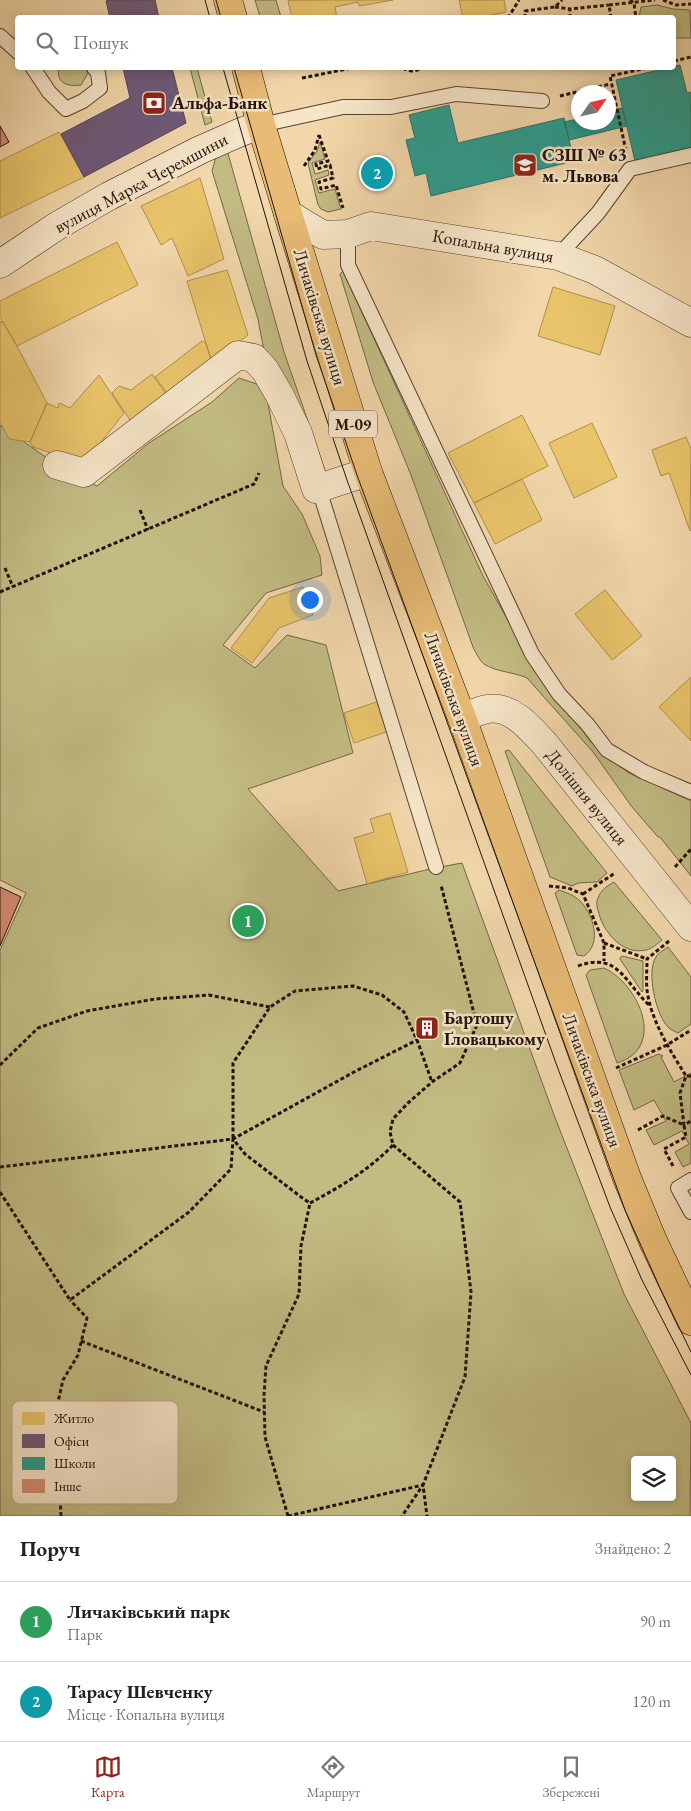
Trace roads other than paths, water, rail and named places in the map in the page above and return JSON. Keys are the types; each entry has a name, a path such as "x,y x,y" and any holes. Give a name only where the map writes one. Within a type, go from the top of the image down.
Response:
{"main road":[{"path":"228,0 232,15"},
{"name":"Личаківська вулиця","path":"247,70 261,125 368,472 462,718 627,1178 653,1242 691,1320"}],"street":[{"name":"вулиця Марка Черемшини","path":"0,264 57,226 110,196 200,150 261,125"},
{"name":"Копальна вулиця","path":"288,214 323,235 342,223 558,256 595,270 691,323"},
{"path":"57,465 84,473 238,355 254,358 265,370 280,394 298,432 316,489 368,472"},
{"name":"Долішня вулиця","path":"462,718 489,708 502,709 525,722 544,743 691,927"}],"lane":[{"path":"0,36 15,49"},
{"path":"35,70 49,92 66,109 83,101 100,88 98,73 96,70"},
{"path":"261,125 343,108 391,107 456,94 542,101"},
{"path":"558,256 598,213 630,169 691,155"},
{"path":"342,223 348,265 532,654 559,694 588,725 607,750 644,772 691,792"},
{"path":"316,489 326,512 436,867"},
{"path":"691,1180 678,1188 691,1212"}],"tram line":[{"path":"205,0 209,15"},
{"path":"216,0 220,15"},
{"path":"224,70 307,361 347,480 557,1066 610,1207 642,1280 691,1375"},
{"path":"235,70 316,355 357,475 625,1210 691,1352"}],"place":[{"name":"Альфа-Банк","path":"154,103"},
{"name":"СЗШ № 63 м. Львова","path":"525,165"},
{"name":"Тарасу Шевченку","path":"377,173"},
{"name":"Личаківський парк","path":"248,921"},
{"name":"Бартошу Ґловацькому","path":"427,1028"}]}
